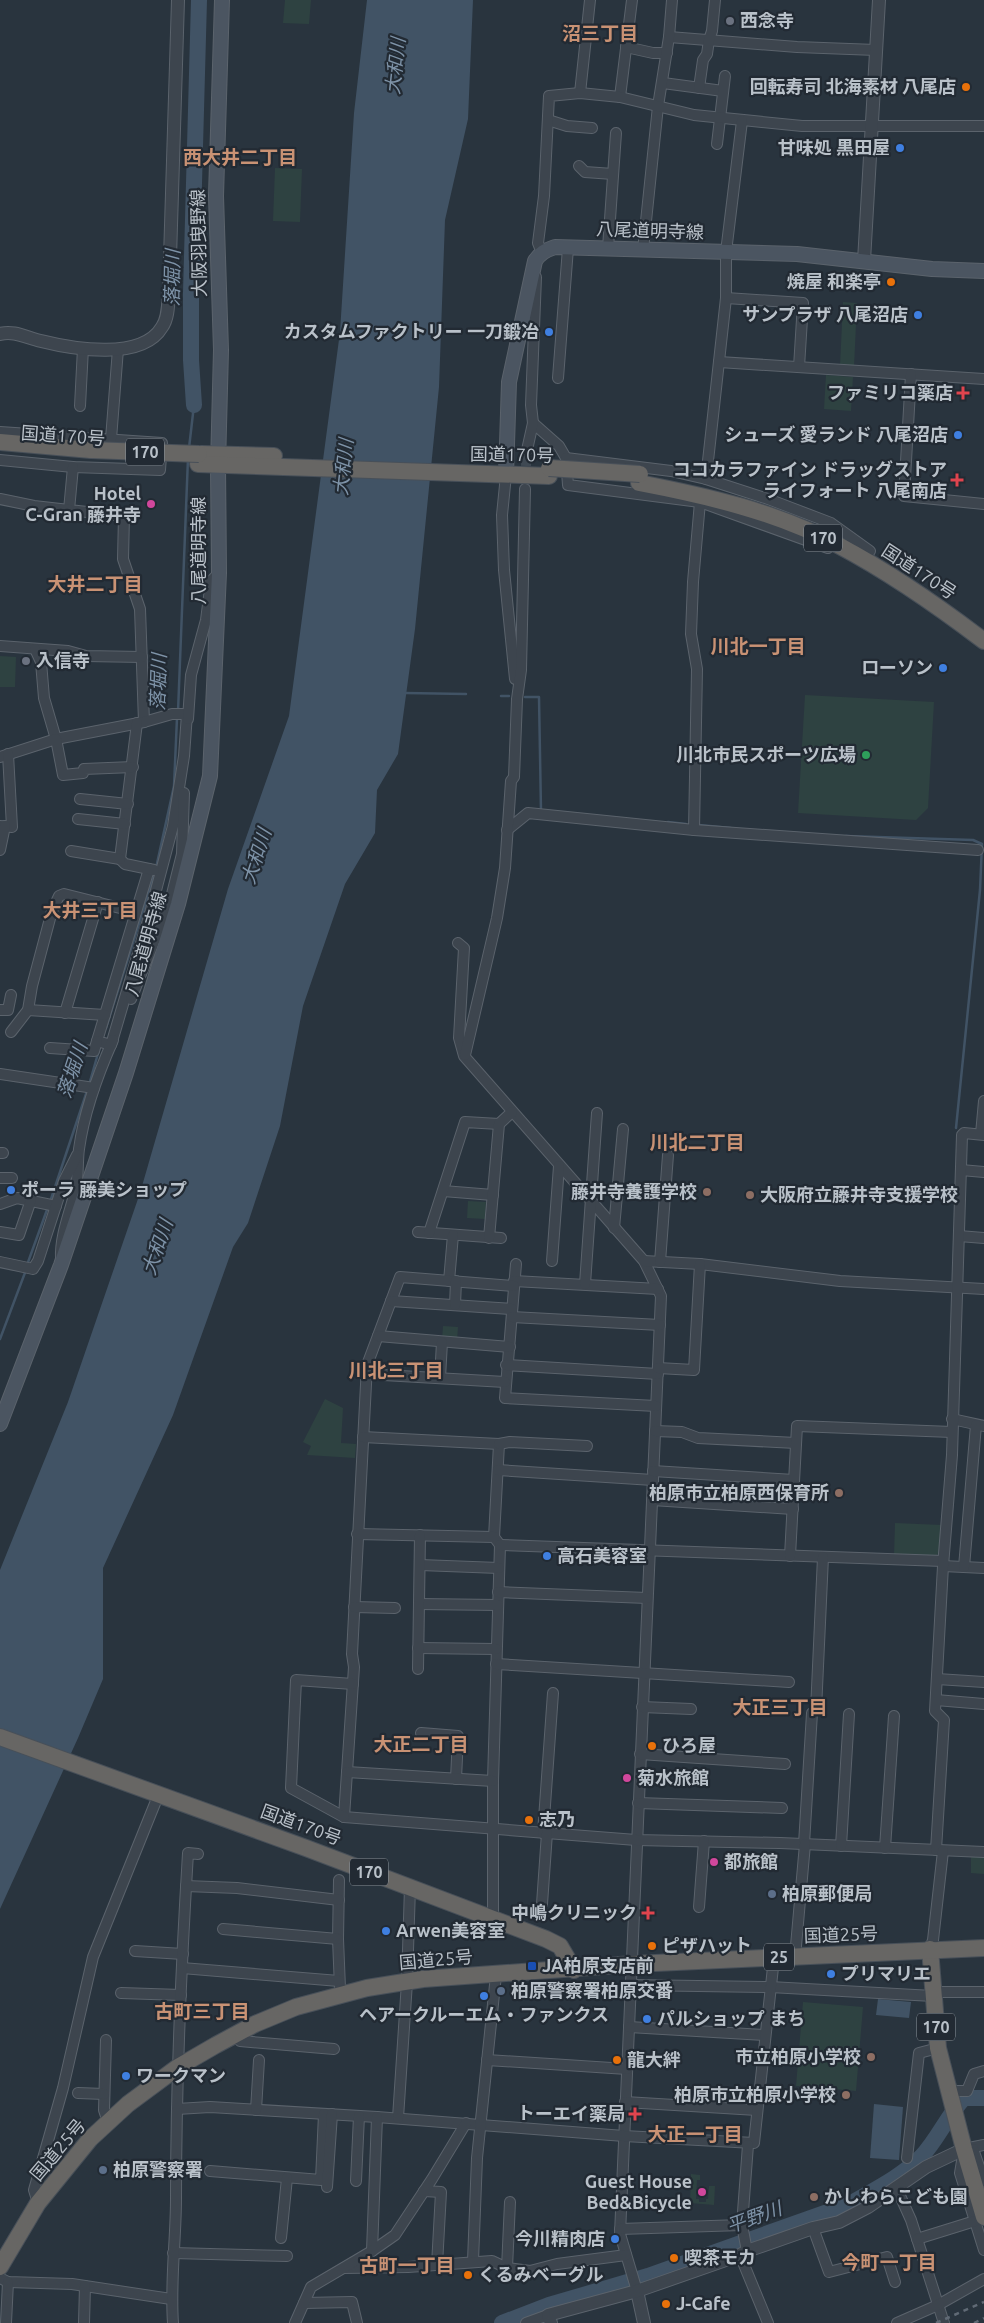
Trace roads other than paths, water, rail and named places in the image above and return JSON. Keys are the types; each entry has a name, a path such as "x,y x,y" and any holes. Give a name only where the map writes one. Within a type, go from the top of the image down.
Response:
{"highway":[{"name":"国道170号","path":"0,442 91,454"},
{"name":"国道170号","path":"0,452 549,472 640,478 706,487 748,499 803,519 952,604 984,630"},
{"name":"国道170号","path":"868,556 984,641"},
{"name":"国道170号","path":"0,1737 493,1918 560,1946 574,1970"},
{"name":"国道25号","path":"0,2267 38,2203 90,2139 128,2104 178,2067 235,2035 340,1988 423,1979 574,1970 633,1964 865,1955 930,1949 984,1948"},
{"name":"170","path":"930,1949 938,2048 952,2104 969,2149 980,2219"}],"main road":[{"name":"大阪羽曳野線","path":"222,0 216,196 224,460"},
{"name":"八尾道明寺線","path":"538,257 555,247 608,248 797,254 932,269 984,271"},
{"path":"499,471 509,382 538,257"},
{"name":"八尾道明寺線","path":"0,1424 61,1265 117,1100 174,903 200,822 210,776 224,460"}],"street":[{"path":"0,334 13,333 57,345 118,349 133,348 150,340 163,326 167,314 172,208 178,0"},
{"path":"580,93 590,0"},
{"path":"620,97 632,0"},
{"path":"643,250 658,106 670,37 672,0"},
{"path":"699,88 703,60 707,54 708,40 712,31 715,0"},
{"path":"864,261 879,0"},
{"path":"670,37 797,47 876,50"},
{"path":"626,47 653,53 667,53"},
{"path":"717,144 724,76"},
{"path":"663,83 723,91"},
{"path":"527,450 533,423 531,405 538,243 544,196 549,96 580,93 620,97 694,115 802,126 984,126"},
{"path":"548,120 568,126 592,128"},
{"path":"706,479 726,298 726,252 742,121"},
{"path":"608,248 616,133"},
{"path":"579,166 585,172 613,174"},
{"path":"558,378 568,248"},
{"path":"726,298 803,303 799,367"},
{"path":"80,406 83,348"},
{"path":"111,439 118,349"},
{"path":"719,362 984,379"},
{"path":"911,374 904,496 984,504"},
{"path":"533,423 559,446 566,458 568,484 700,502 868,556"},
{"path":"0,432 162,443 160,470 0,460"},
{"path":"566,458 671,471 706,479 768,499 832,523 868,556"},
{"path":"69,510 73,466"},
{"path":"499,471 504,570 517,700"},
{"path":"521,817 515,810 517,783 514,777 523,611 525,489"},
{"path":"0,499 34,506 124,516 122,559 140,609 142,657 141,722 120,859"},
{"path":"694,830 697,668 691,634 692,582 700,502"},
{"path":"61,1265 61,1243 76,1190 78,1152 90,1088 178,798 182,714 190,675 206,620 211,581 219,573"},
{"path":"0,646 68,651 86,656 142,657"},
{"path":"35,649 41,662 44,698 56,740 63,775 83,773 84,769 133,767"},
{"path":"0,850 2,826 12,827 4,755 56,740 182,714"},
{"path":"50,1048 94,1051 104,1043 174,903 182,854 188,757 182,714"},
{"path":"464,1056 497,918 505,868 511,781 514,777"},
{"path":"80,799 128,804"},
{"path":"508,830 528,813 694,830 978,850"},
{"path":"78,819 125,824"},
{"path":"71,851 120,859 125,864 155,871"},
{"path":"104,1043 105,1015 136,912 155,871"},
{"path":"11,1032 28,1010 32,986 52,911 59,896 64,894 136,912"},
{"path":"65,1013 98,902"},
{"path":"458,943 464,948 459,1038 464,1056 644,1261 661,1296 620,2229 644,2323"},
{"path":"0,1010 8,1010 11,995"},
{"path":"28,1010 105,1015"},
{"path":"0,1074 90,1088"},
{"path":"930,1949 933,1940 940,1850 944,1720 935,1711 943,1564 950,1496 962,1135 964,1133 983,1135 984,1102"},
{"path":"489,1238 499,1124 512,1112"},
{"path":"585,1284 589,1200 597,1113"},
{"path":"499,1124 465,1122 442,1191 423,1233 501,1238"},
{"path":"614,1228 623,1129"},
{"path":"0,1262 33,1269 38,1261 52,1205 78,1152"},
{"path":"660,1262 668,1155"},
{"path":"552,1261 559,1166"},
{"path":"961,1170 984,1172"},
{"path":"0,1178 12,1178"},
{"path":"442,1191 493,1195"},
{"path":"0,1204 17,1198 52,1205"},
{"path":"0,1232 19,1235 32,1200"},
{"path":"453,1235 454,1305"},
{"path":"959,1236 984,1238"},
{"path":"644,1261 700,1264 840,1280 984,1289"},
{"path":"516,1264 510,1347 506,1365 505,1398 656,1406"},
{"path":"506,1365 658,1371 694,1370 700,1264"},
{"path":"344,1817 353,1684 357,1534 366,1374 400,1277 453,1281 585,1284 658,1289"},
{"path":"391,1301 454,1305 512,1313 660,1325"},
{"path":"378,1336 510,1347"},
{"path":"440,1378 442,1342"},
{"path":"366,1374 505,1382"},
{"path":"952,1419 980,1426 964,1567"},
{"path":"790,1556 798,1426 952,1432"},
{"path":"655,1431 682,1432 698,1438 796,1443"},
{"path":"363,1436 499,1444 510,1442 587,1446"},
{"path":"493,1918 493,1781 499,1568 497,1541 499,1444"},
{"path":"498,1470 794,1480"},
{"path":"652,1500 793,1509"},
{"path":"357,1534 420,1535 497,1541 943,1564 984,1568"},
{"path":"418,1669 420,1535"},
{"path":"795,1957 814,1711 822,1558"},
{"path":"420,1564 499,1568"},
{"path":"498,1592 647,1598"},
{"path":"419,1604 498,1605"},
{"path":"354,1607 395,1608"},
{"path":"418,1648 496,1649"},
{"path":"496,1664 790,1682"},
{"path":"937,1679 984,1682"},
{"path":"353,1684 296,1680 290,1788 344,1817 636,1840 804,1844 984,1852"},
{"path":"542,1904 553,1693"},
{"path":"936,1700 984,1704"},
{"path":"642,1707 691,1709"},
{"path":"841,1846 849,1714"},
{"path":"885,1848 894,1716"},
{"path":"421,1733 458,1736 456,1778"},
{"path":"640,1754 785,1764"},
{"path":"347,1772 493,1781"},
{"path":"38,2203 34,2190 63,2088 90,1968 154,1794"},
{"path":"638,1804 782,1808"},
{"path":"699,1907 704,1841"},
{"path":"173,2323 171,2299 186,1886 188,1853 198,1854"},
{"path":"182,1968 340,1988 338,1939 339,1880"},
{"path":"186,1886 237,1888 339,1900"},
{"path":"398,2118 407,1982 410,1887"},
{"path":"223,1929 338,1939"},
{"path":"134,1951 183,1954"},
{"path":"177,2109 210,2108 398,2118 624,2136 754,2143 774,1958"},
{"path":"473,2261 481,2124 496,1975"},
{"path":"632,1985 770,1987 933,1994 984,1992"},
{"path":"121,1993 181,1995"},
{"path":"629,2027 765,2034"},
{"path":"235,2035 240,2041 334,2049"},
{"path":"106,2040 104,2110 108,2122"},
{"path":"908,2158 919,2053 938,2048"},
{"path":"256,2110 259,2060"},
{"path":"487,2060 627,2069"},
{"path":"952,2104 967,2091 974,2074 984,2071"},
{"path":"78,2093 104,2094"},
{"path":"625,2102 757,2110"},
{"path":"210,2172 321,2180 328,2114"},
{"path":"327,2187 328,2114"},
{"path":"356,2181 359,2116"},
{"path":"372,2251 377,2117"},
{"path":"295,2323 311,2287 395,2235 466,2123"},
{"path":"748,2144 742,2225 744,2247 768,2323"},
{"path":"526,2323 550,2319 637,2291 744,2247 839,2222 897,2189 926,2167 969,2149 984,2146"},
{"path":"969,2149 984,2181"},
{"path":"281,2238 287,2178"},
{"path":"897,2189 918,2239 944,2323"},
{"path":"424,2191 441,2192 437,2264"},
{"path":"508,2268 510,2202"},
{"path":"918,2239 980,2219 984,2250"},
{"path":"620,2229 742,2225"},
{"path":"813,2228 829,2272 887,2257 895,2282"},
{"path":"173,2253 287,2256"},
{"path":"344,2268 408,2267 492,2261 508,2268 530,2270 557,2264 626,2255"},
{"path":"897,2323 938,2304 984,2279"},
{"path":"6,2323 4,2280 85,2286 171,2299"},
{"path":"84,2323 85,2286"},
{"path":"304,2303 352,2302 357,2323"}],"water":[{"name":"大和川","path":"367,0 473,0 468,119 445,220 439,387 415,629 398,754 377,790 375,833 345,884 303,1006 280,1126 248,1223 233,1247 173,1415 103,1568 103,1679 0,1909 0,1570 68,1402 140,1193 228,889 289,716 340,332 354,113"},
{"path":"878,1999 911,2002 909,2018 876,2015"},
{"path":"874,2104 903,2107 899,2160 870,2158"}],"waterway":[{"name":"落堀川","path":"194,405 191,360 191,293 199,0"},
{"name":"落堀川","path":"189,448 194,405"},
{"name":"落堀川","path":"178,712 188,458"},
{"path":"405,693 466,694"},
{"path":"501,696 509,696"},
{"path":"525,697 539,697 541,811"},
{"name":"落堀川","path":"156,868 174,786 177,718"},
{"path":"668,822 686,824"},
{"path":"699,825 731,828"},
{"path":"846,836 973,840 982,844 980,890 956,1128"},
{"name":"落堀川","path":"106,1028 155,873"},
{"name":"落堀川","path":"89,1085 99,1050"},
{"name":"落堀川","path":"50,1202 87,1091"},
{"name":"落堀川","path":"27,1265 48,1207"},
{"name":"落堀川","path":"0,1339 26,1270"},
{"name":"平野川","path":"502,2323 549,2305 648,2276 850,2204 897,2177 921,2157 964,2098 984,2098"}],"tunnel":[{"path":"525,481 527,450"}],"railway":[{"path":"936,2323 984,2302"},
{"path":"974,2323 984,2318"}],"place":[{"name":"西念寺","path":"730,21"},
{"name":"回転寿司 北海素材 八尾店","path":"966,87"},
{"name":"甘味処 黒田屋","path":"900,148"},
{"name":"焼屋 和楽亭","path":"891,282"},
{"name":"サンプラザ 八尾沼店","path":"918,315"},
{"name":"カスタムファクトリー 一刀鍛冶","path":"549,332"},
{"name":"ファミリコ薬店","path":"963,393"},
{"name":"シューズ 愛ランド 八尾沼店","path":"958,435"},
{"name":"ココカラファイン ドラッグストア ライフォート 八尾南店","path":"957,480"},
{"name":"Hotel C-Gran 藤井寺","path":"151,504"},
{"name":"入信寺","path":"26,661"},
{"name":"ローソン","path":"943,668"},
{"name":"川北市民スポーツ広場","path":"866,755"},
{"name":"ポーラ 藤美ショップ","path":"11,1190"},
{"name":"藤井寺養護学校","path":"707,1192"},
{"name":"大阪府立藤井寺支援学校","path":"750,1195"},
{"name":"柏原市立柏原西保育所","path":"839,1493"},
{"name":"高石美容室","path":"547,1556"},
{"name":"ひろ屋","path":"652,1746"},
{"name":"菊水旅館","path":"627,1778"},
{"name":"志乃","path":"529,1820"},
{"name":"都旅館","path":"714,1862"},
{"name":"柏原郵便局","path":"772,1894"},
{"name":"中嶋クリニック","path":"648,1913"},
{"name":"Arwen美容室","path":"386,1931"},
{"name":"ピザハット","path":"652,1946"},
{"name":"JA柏原支店前","path":"532,1966"},
{"name":"プリマリエ","path":"831,1974"},
{"name":"柏原警察署柏原交番","path":"501,1991"},
{"name":"ヘアークルーエム・ファンクス","path":"484,1996"},
{"name":"パルショップ まち","path":"647,2019"},
{"name":"市立柏原小学校","path":"871,2057"},
{"name":"龍大絆","path":"617,2060"},
{"name":"ワークマン","path":"126,2076"},
{"name":"柏原市立柏原小学校","path":"846,2095"},
{"name":"トーエイ薬局","path":"635,2114"},
{"name":"柏原警察署","path":"103,2170"},
{"name":"Guest House Bed&Bicycle","path":"702,2192"},
{"name":"かしわらこども園","path":"814,2197"},
{"name":"今川精肉店","path":"615,2239"},
{"name":"喫茶モカ","path":"674,2258"},
{"name":"くるみベーグル","path":"468,2275"},
{"name":"J-Cafe","path":"666,2304"}],"district":[{"name":"沼三丁目","path":"600,33"},
{"name":"西大井二丁目","path":"240,157"},
{"name":"大井二丁目","path":"95,584"},
{"name":"川北一丁目","path":"758,646"},
{"name":"大井三丁目","path":"90,910"},
{"name":"川北二丁目","path":"697,1142"},
{"name":"川北三丁目","path":"396,1370"},
{"name":"大正三丁目","path":"780,1707"},
{"name":"大正二丁目","path":"421,1744"},
{"name":"古町三丁目","path":"202,2011"},
{"name":"大正一丁目","path":"695,2134"},
{"name":"今町一丁目","path":"889,2262"},
{"name":"古町一丁目","path":"407,2265"}]}
